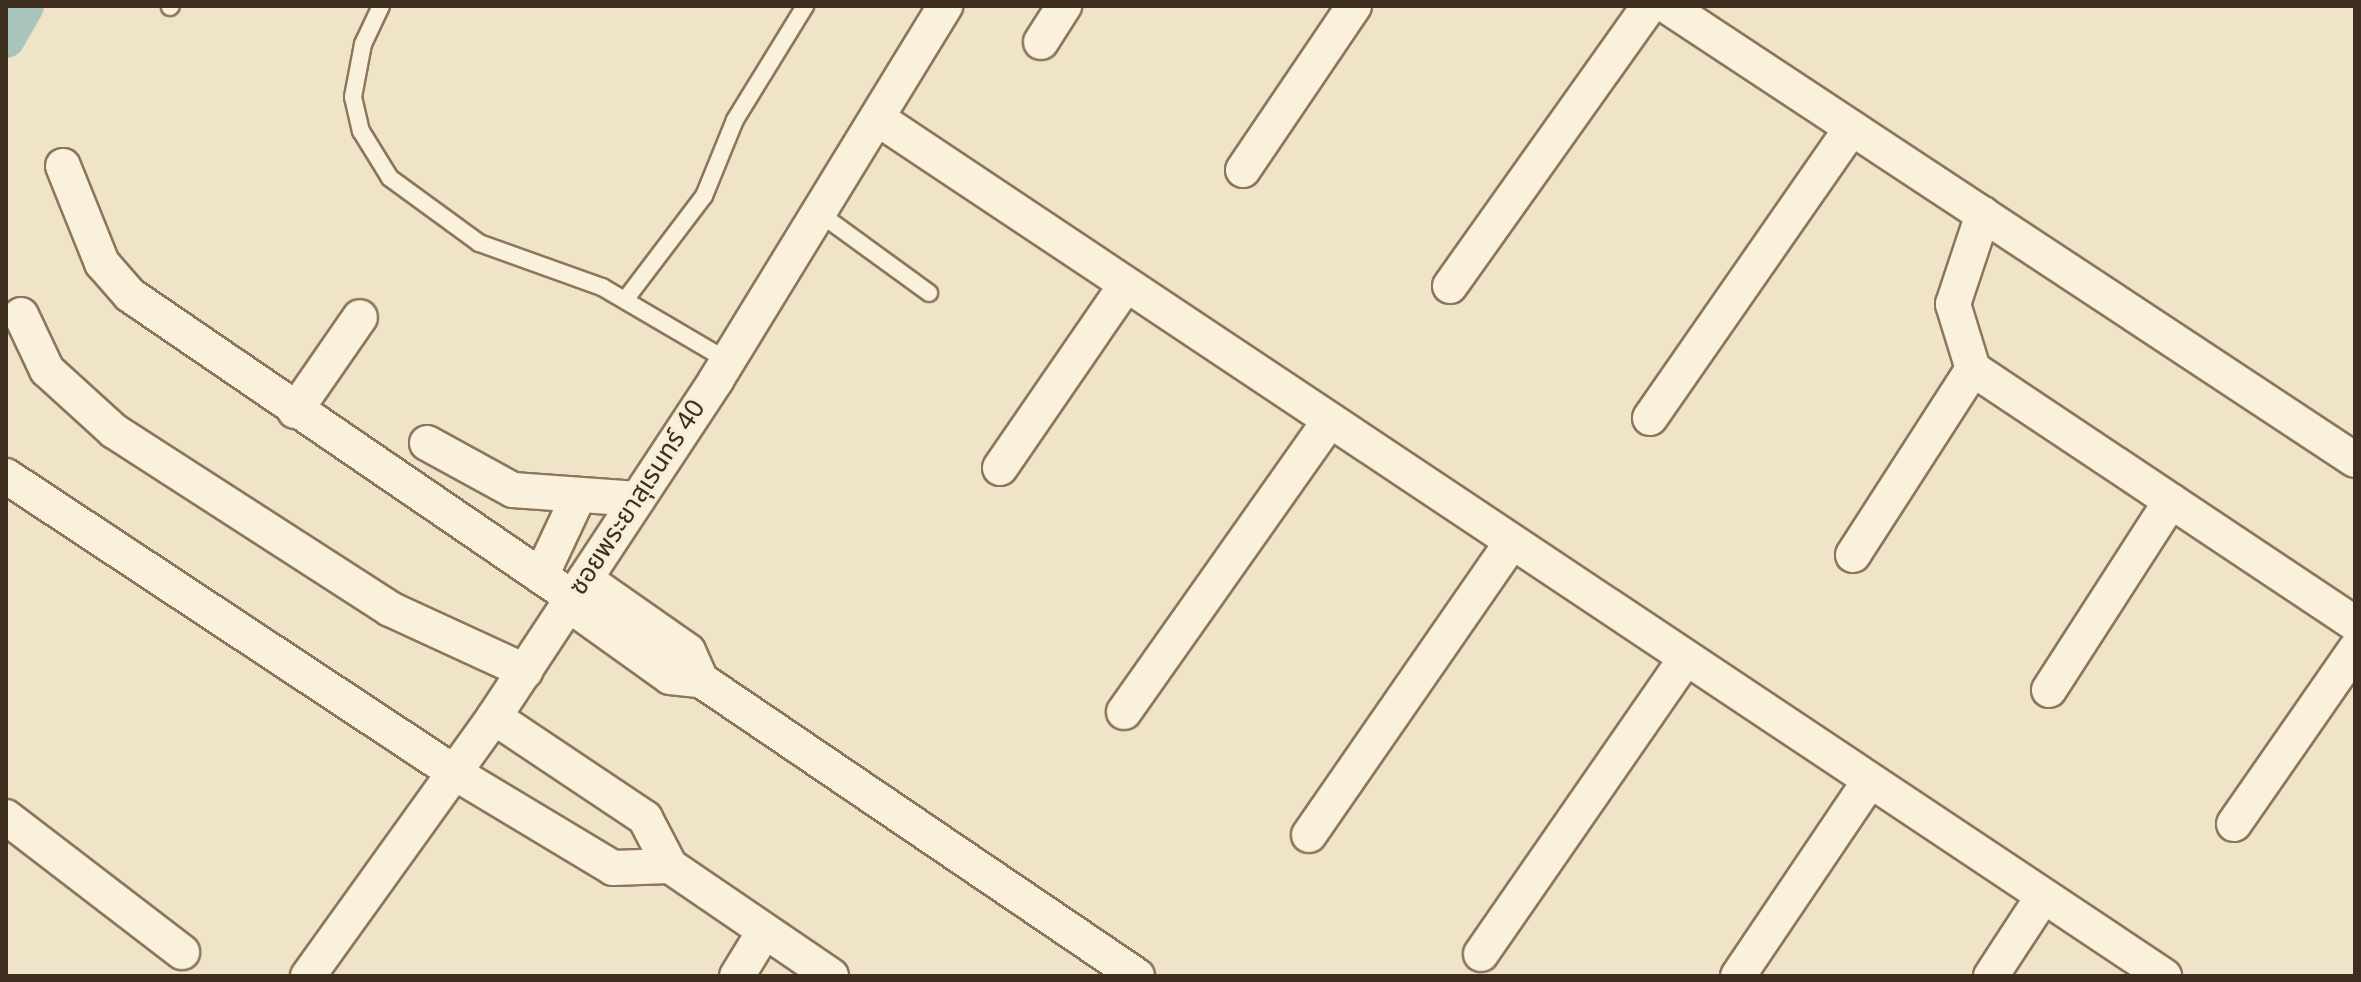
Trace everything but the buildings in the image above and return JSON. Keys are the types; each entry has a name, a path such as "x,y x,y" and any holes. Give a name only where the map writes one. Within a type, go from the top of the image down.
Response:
{"street":[{"name":"ซอยพระยาสุเรนทร์ 40","path":"308,976 455,773 576,594 728,361 945,6"},
{"path":"1041,42 1064,6"},
{"path":"1243,170 1354,6"},
{"path":"1450,286 1649,6"},
{"path":"1667,6 2355,460"},
{"path":"877,118 1868,783 2164,976"},
{"path":"1650,418 1851,129"},
{"path":"63,166 102,263 130,295 295,411 541,576 576,594 670,677 701,680 1137,976"},
{"path":"1983,214 1953,304 1973,369 2355,624"},
{"path":"1000,468 1126,285"},
{"path":"21,315 47,370 114,431 390,609 525,671"},
{"path":"295,411 360,317"},
{"path":"1853,555 1973,369"},
{"path":"1124,712 1329,421"},
{"path":"427,443 513,490 577,499 638,499"},
{"path":"6,476 455,773 613,868 670,866"},
{"path":"541,576 577,499"},
{"path":"2049,690 2171,501"},
{"path":"1309,835 1511,543"},
{"path":"2234,824 2355,650"},
{"path":"1481,954 1685,659"},
{"path":"494,717 645,818 670,866 831,976"},
{"path":"1738,976 1868,783"},
{"path":"6,817 182,952"},
{"path":"1991,976 2042,898"},
{"path":"737,976 764,932"}],"lane":[{"path":"381,6 363,44 353,97 361,131 390,178 479,243 625,300 728,361"},
{"path":"625,300 704,196 735,120 805,6"},
{"path":"819,213 929,293"}],"waterway":[{"path":"6,39 25,6"}]}
